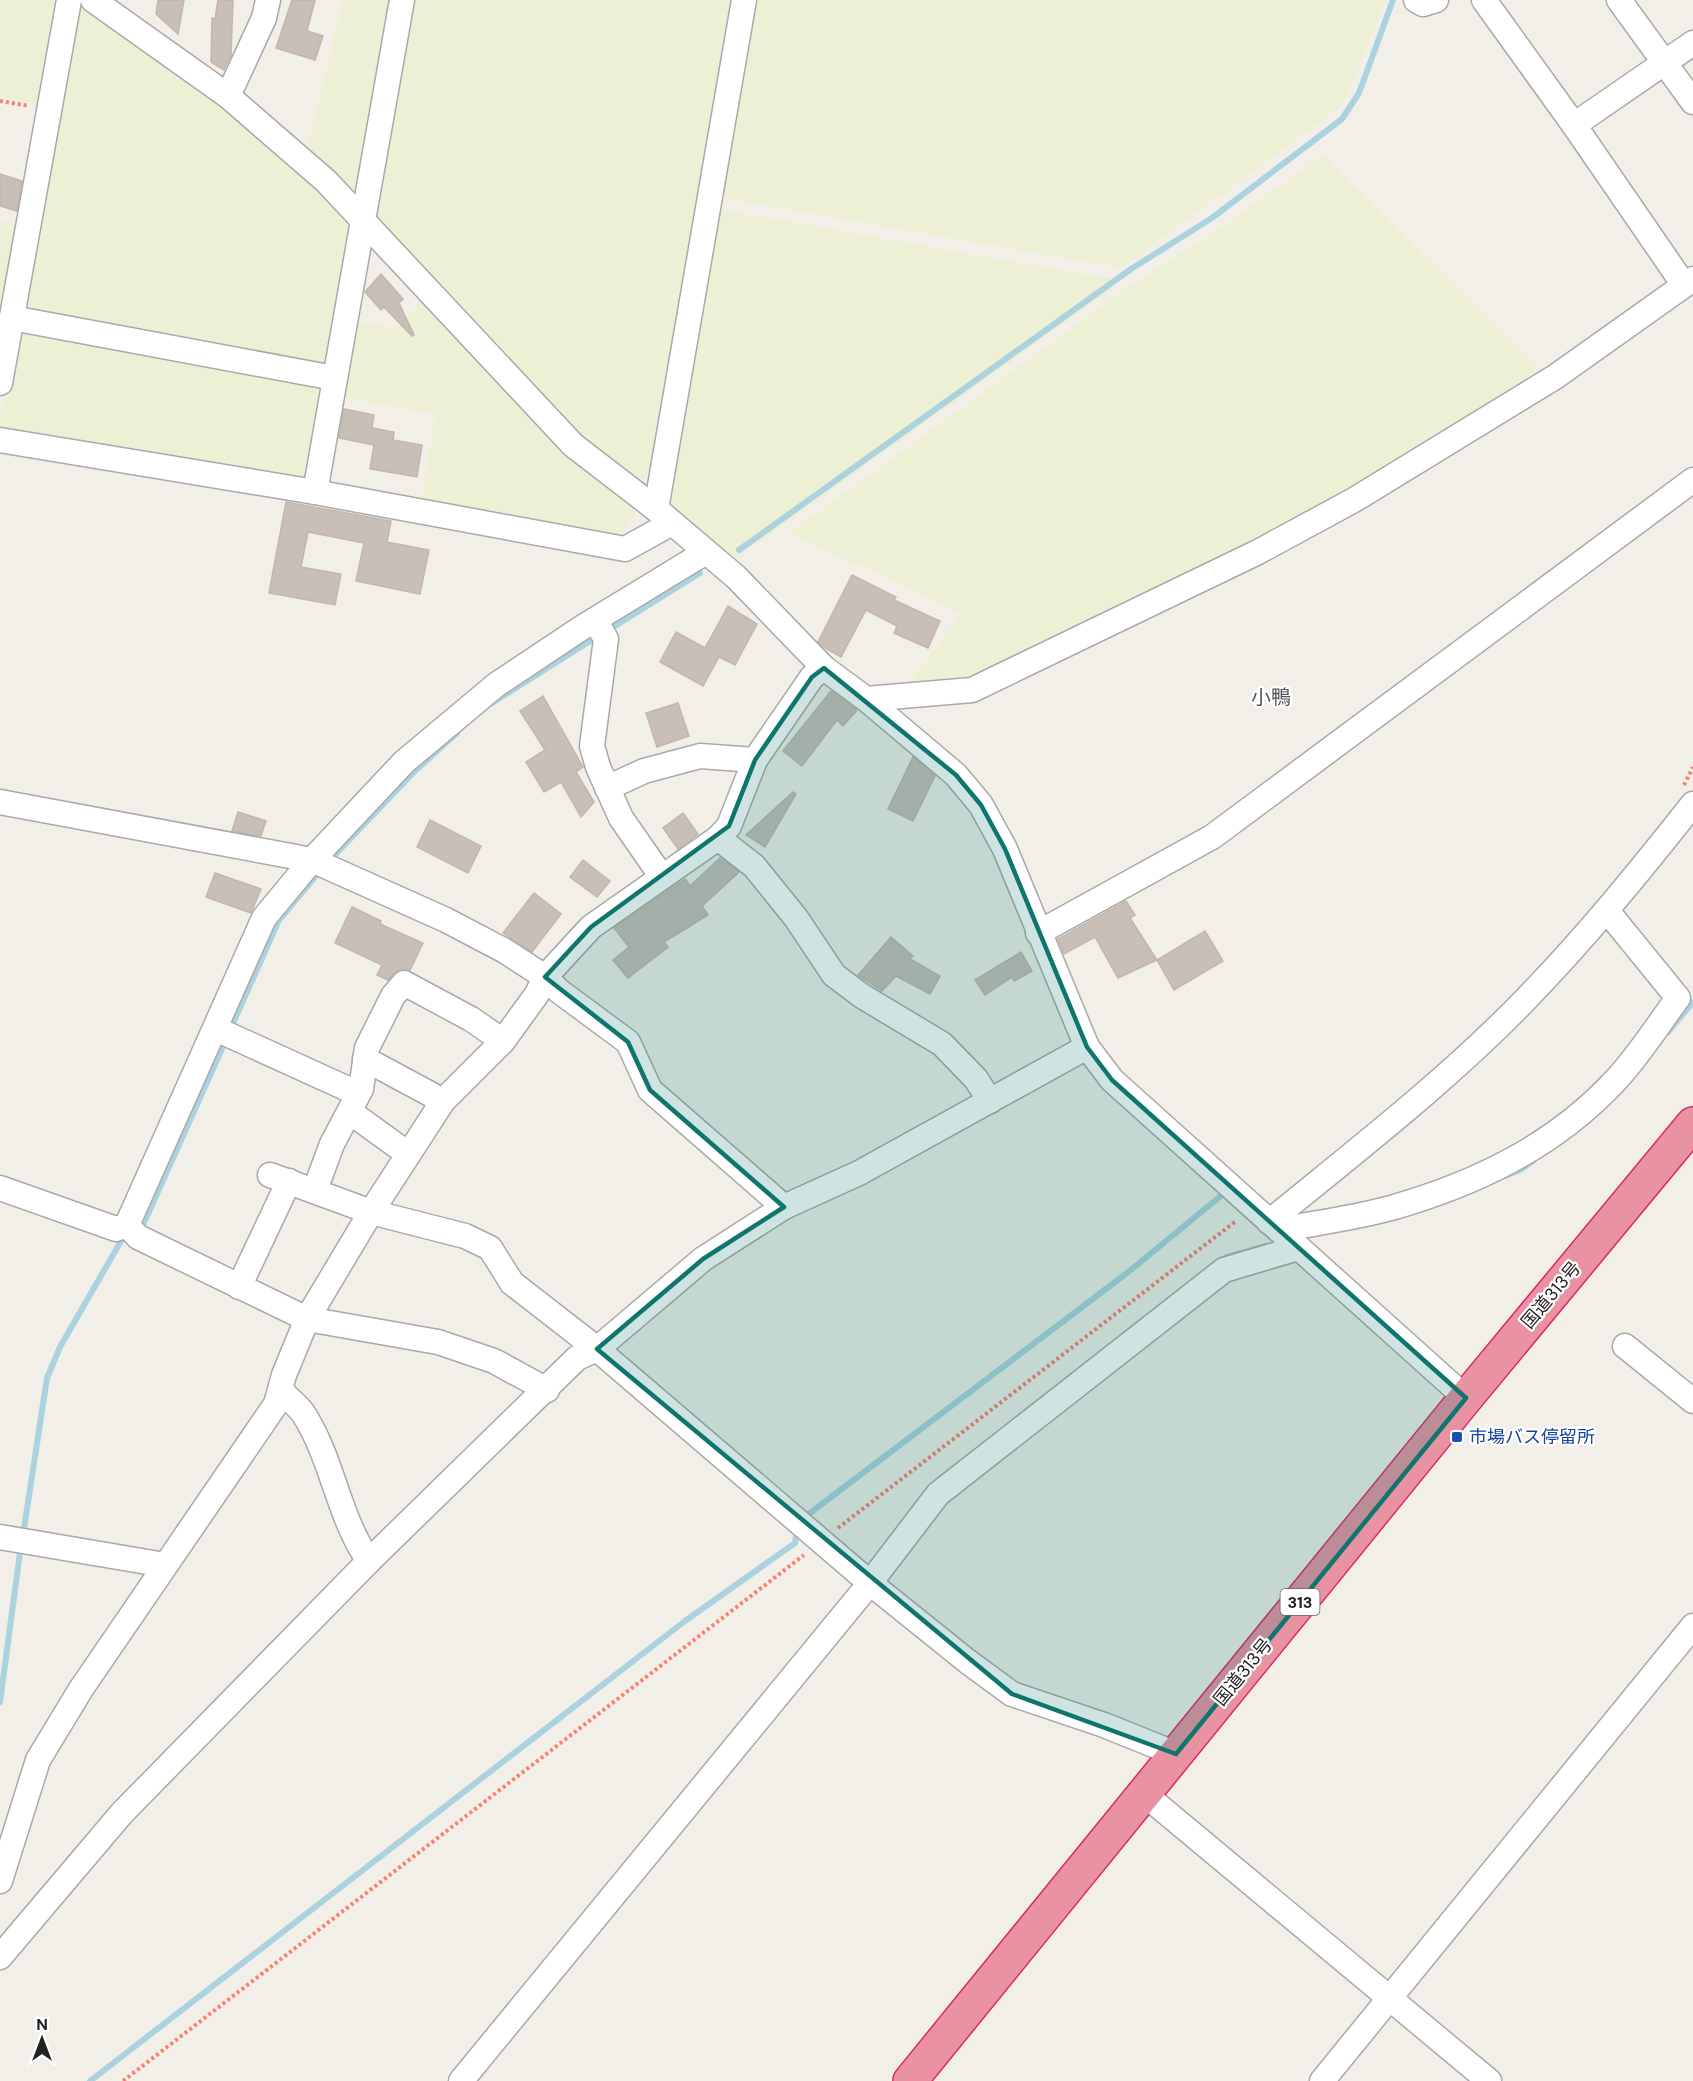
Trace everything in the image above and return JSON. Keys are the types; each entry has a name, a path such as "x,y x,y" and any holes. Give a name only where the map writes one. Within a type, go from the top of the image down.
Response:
{"highway":[{"name":"国道313号","path":"910,2081 1466,1398 1693,1124"}],"street":[{"path":"0,384 69,0"},
{"path":"93,0 228,96 326,181 573,445 664,516 736,577 824,668 866,699 956,775 981,806 1005,849 1087,1047 1112,1080 1466,1398"},
{"path":"228,96 264,18 268,0"},
{"path":"315,492 402,0"},
{"path":"0,440 315,492 625,549 664,516 744,0"},
{"path":"1416,0 1423,4 1436,0"},
{"path":"866,699 972,690 1258,552 1354,500 1555,377 1689,282 1484,0"},
{"path":"1618,0 1693,102"},
{"path":"1574,124 1693,43"},
{"path":"12,318 334,378"},
{"path":"1038,933 1212,837 1693,480"},
{"path":"132,1231 226,1032 264,918 320,864 404,762 453,719 496,685 601,629 706,552"},
{"path":"601,629 592,746 621,818 662,877"},
{"path":"0,1881 38,1760 81,1689 276,1404 307,1319 370,1212 441,1104 503,1041 537,994 546,977 591,927 718,838 729,826 754,760 812,677 824,668"},
{"path":"607,788 644,771 700,756 754,760"},
{"path":"1267,1220 1444,1076 1526,999 1608,912 1688,795"},
{"path":"0,802 320,864 446,920 505,951 546,977 559,991 628,1042 650,1090 784,1207"},
{"path":"718,838 754,866 796,918 834,975 862,996 942,1044 976,1079 990,1101"},
{"path":"1267,1220 1390,1208 1488,1173 1516,1160 1556,1133 1614,1082 1678,999 1608,912"},
{"path":"315,1190 350,1101 361,1089 367,1048 393,996 404,983 471,1019 503,1041"},
{"path":"226,1032 350,1101 408,1154"},
{"path":"0,1957 122,1813 369,1561 548,1390 577,1358 597,1349 703,1259 784,1207 859,1173 1087,1047"},
{"path":"366,1059 432,1095 441,1104"},
{"path":"239,1287 280,1178 370,1212 465,1236 490,1248 512,1283 597,1349 863,1576 1012,1694 1176,1754"},
{"path":"0,1188 116,1229 132,1231 239,1287 307,1319 438,1342 494,1361 548,1390"},
{"path":"460,2081 863,1576 938,1494 1224,1270 1299,1248"},
{"path":"1625,1346 1693,1401"},
{"path":"280,1390 302,1412 322,1449 357,1544 369,1561"},
{"path":"7,1538 165,1565"},
{"path":"1322,2081 1693,1626"},
{"path":"1143,1794 1388,2000 1489,2081"}],"path":[{"path":"0,101 50,110"},
{"path":"1688,795 1693,767"},
{"path":"123,2081 823,1540 1267,1220"}],"highlighted area":[{"path":"824,668 956,775 981,805 1005,849 1087,1047 1112,1080 1466,1398 1176,1754 1012,1694 597,1349 703,1259 784,1207 650,1090 628,1042 545,977 591,927 729,826 755,760 812,677"}],"green space":[{"path":"0,0 64,0 43,106 0,97"},
{"path":"74,0 84,0 227,104 354,220 332,372 19,315"},
{"path":"343,0 397,0 360,201 306,153"},
{"path":"406,0 734,0 652,468 643,478 635,480 590,450 374,223"},
{"path":"749,0 1386,0 1346,98 1336,111 1121,268 722,198 718,194"},
{"path":"1323,155 1543,372 1355,492 978,682 905,689 961,613 789,533 1124,290 1224,225"},
{"path":"713,208 1111,279 1115,284 1113,289 734,560 662,506"},
{"path":"0,221 23,226 0,349"},
{"path":"426,298 569,450 635,512 618,537 421,504 435,414 337,397 350,319 394,329"},
{"path":"18,323 330,380 312,481 0,430 0,417"}],"building":[{"path":"158,0 184,0 178,34 156,14"},
{"path":"218,0 233,0 231,55 224,70 211,62 212,18 215,19"},
{"path":"292,0 315,0 307,31 323,36 315,60 276,48"},
{"path":"0,174 22,181 17,211 0,206"},
{"path":"381,274 403,299 399,303 414,335 412,336 384,307 381,310 365,292"},
{"path":"344,409 374,415 372,428 394,432 393,440 422,445 417,477 370,469 374,445 339,438"},
{"path":"286,502 391,521 387,542 429,550 420,594 356,581 364,543 308,532 301,567 341,574 335,605 269,593"},
{"path":"852,575 896,597 894,600 940,621 928,648 894,633 897,626 866,610 841,657 818,642"},
{"path":"728,606 757,624 735,665 719,657 703,686 660,662 676,632 705,648"},
{"path":"831,691 857,710 843,726 837,720 802,766 783,751"},
{"path":"543,696 583,767 576,772 594,802 581,817 561,782 544,792 526,762 545,750 520,711"},
{"path":"678,703 689,736 657,747 646,713"},
{"path":"913,757 935,776 913,821 888,809"},
{"path":"793,792 796,794 765,847 746,835"},
{"path":"238,812 266,821 261,836 232,831"},
{"path":"683,813 698,834 678,849 663,828"},
{"path":"430,820 481,846 468,873 417,847"},
{"path":"720,858 739,872 702,906 708,915 664,942 668,947 628,978 613,960 629,947 614,928 685,879 690,886"},
{"path":"583,860 610,881 597,897 570,877"},
{"path":"215,873 261,889 251,913 206,897"},
{"path":"534,893 561,914 532,952 503,933"},
{"path":"1126,901 1135,915 1130,918 1157,960 1118,978 1095,937 1064,954 1058,939"},
{"path":"352,907 381,921 380,924 423,943 410,970 398,970 388,980 377,975 382,965 335,943"},
{"path":"1205,931 1223,961 1174,990 1157,960"},
{"path":"891,937 913,956 910,959 940,976 930,994 896,976 882,991 858,975"},
{"path":"1021,952 1032,971 1014,981 1012,977 985,995 975,980"}],"waterway":[{"path":"739,550 1131,269 1212,218 1342,119 1359,93 1393,0"},
{"path":"607,631 700,573"},
{"path":"492,703 598,636"},
{"path":"329,861 416,770 457,733"},
{"path":"230,1030 279,920 320,871"},
{"path":"1668,1032 1693,1002"},
{"path":"138,1228 143,1225 226,1040"},
{"path":"1505,1176 1533,1161"},
{"path":"810,1513 1127,1273 1222,1195"},
{"path":"23,1535 47,1378 60,1347 121,1241 128,1236"},
{"path":"1227,1257 1266,1246"},
{"path":"90,2081 685,1621 795,1543 797,1532"},
{"path":"0,1702 21,1545"}],"place":[{"name":"市場バス停留所","path":"1457,1437"}],"district":[{"name":"小鴨","path":"1271,697"}]}
